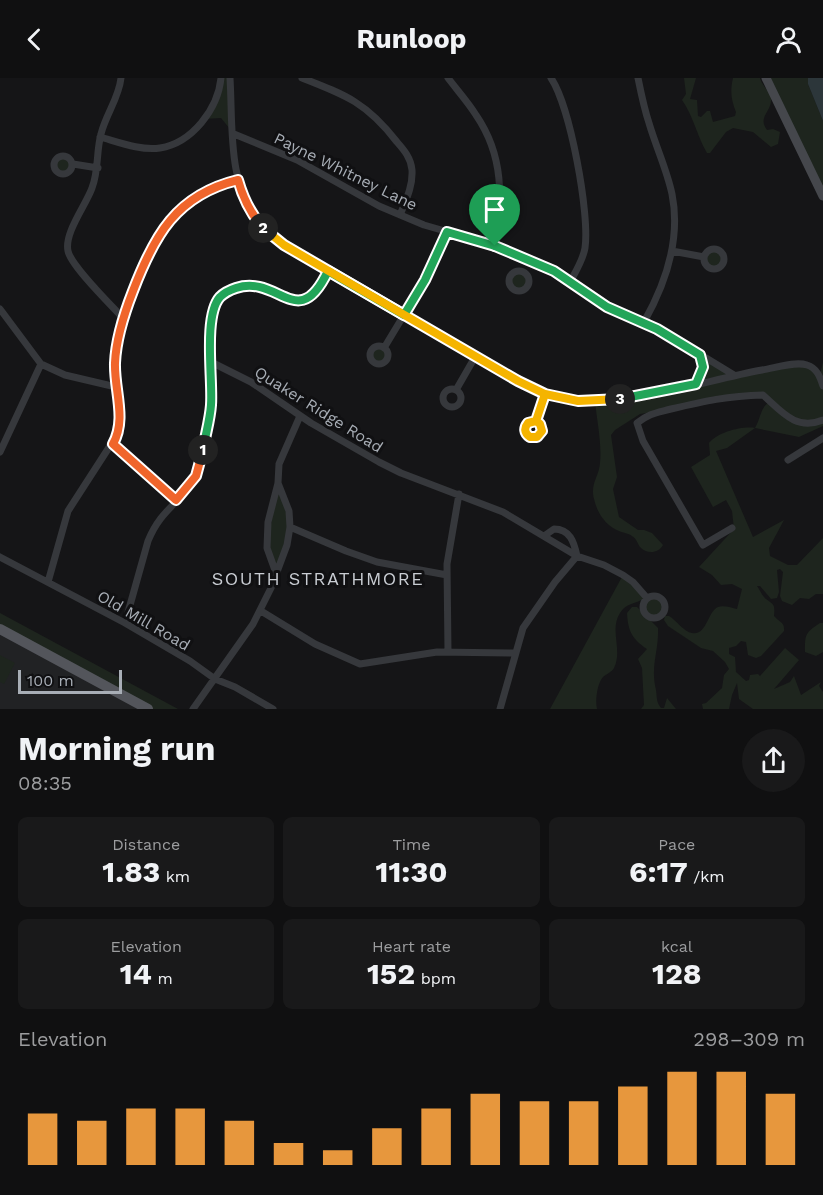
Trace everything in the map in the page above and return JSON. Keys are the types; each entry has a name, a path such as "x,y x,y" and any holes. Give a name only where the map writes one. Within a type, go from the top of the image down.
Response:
{"main road":[{"path":"766,78 823,196"},
{"path":"0,629 148,709"}],"street":[{"path":"121,78 118,92 106,116 100,137 98,168 89,195 69,236 68,251 83,273 123,318"},
{"path":"100,137 153,148 176,143 193,131 211,109 217,98 221,78"},
{"path":"230,78 241,193 251,212 267,232 328,271 476,357 545,394 570,400 605,401 734,375 804,364 816,371 823,386"},
{"path":"302,78 340,93 364,106 405,152 410,162 412,179 400,215"},
{"path":"447,78 477,115 489,137 496,161 501,192 501,214 495,246"},
{"path":"551,78 565,112 582,188 585,248 570,282"},
{"path":"638,78 648,122 672,193 675,224 672,251 657,299 644,322"},
{"name":"Payne Whitney Lane","path":"234,134 297,160 364,199 400,215 495,246 529,260 558,274 607,307 644,322 674,338 734,375"},
{"path":"73,164 98,168"},
{"path":"48,582 68,512 117,435 120,417 116,387 116,353 123,318 149,251 168,221 194,198 207,190 238,180"},
{"path":"384,348 425,280 447,232"},
{"path":"672,251 704,257"},
{"path":"523,273 529,260"},
{"path":"125,622 150,534 161,516 192,484 199,469 211,405 211,327 218,300 225,293 241,287 253,286 262,287 290,299 303,300 318,291 328,271"},
{"path":"0,309 41,364 65,375 116,387"},
{"path":"696,384 703,367 700,355"},
{"path":"456,390 476,357"},
{"name":"Quaker Ridge Road","path":"211,362 251,382 300,416 401,473 503,512 577,556 604,565 629,578 647,598"},
{"path":"0,452 2,440 41,364"},
{"path":"536,421 545,394"},
{"path":"732,528 703,545 643,441 637,423 649,414 693,402 763,395 793,420 805,425 823,420"},
{"path":"276,573 267,548 268,522 278,483 279,464 300,416"},
{"path":"788,460 823,438"},
{"path":"113,444 176,500"},
{"path":"193,709 261,611 276,573 290,527 289,511 278,483"},
{"path":"448,652 447,575 459,494"},
{"path":"290,527 336,548 377,562 447,575"},
{"name":"Quaker Ridge Road","path":"544,536 554,529 564,531 573,540 577,556"},
{"path":"500,709 515,653 527,620 577,556"},
{"name":"Old Mill Road","path":"0,557 125,622 190,661 214,679 242,691 273,709"},
{"path":"261,611 315,644 356,663 369,663 413,654 515,653"}],"shaded area":[{"path":"221,78 230,78 234,134 221,118 204,119"},
{"path":"684,78 696,78 690,99 697,100 698,116 701,117 710,111 713,122 735,116 732,95 733,78 760,78 771,99 764,118 764,125 767,130 773,129 780,132 778,144 771,147 753,132 733,128 726,132 710,153 707,153 682,100 686,94"},
{"path":"766,78 808,78 808,84 823,121 823,196"},
{"path":"808,78 823,78 823,121 808,84"},
{"path":"59,156 67,156 72,161 70,172 59,174 54,169 54,161"},
{"path":"714,249 721,252 724,259 721,266 714,269 707,266 704,259 707,252"},
{"path":"519,271 526,274 529,281 526,288 519,291 512,288 509,281 512,274"},
{"path":"375,346 383,346 388,351 386,362 375,364 370,359 370,351"},
{"path":"700,355 734,375 804,364 820,375 823,362 823,426 799,437 755,428 768,403 762,395 640,414 615,430 611,435 617,477 613,489 619,517 638,530 652,533 663,545 656,551 649,552 640,547 634,537 614,529 606,522 595,504 593,489 599,468 600,441 595,402 696,384 700,377"},
{"path":"755,428 727,448 716,451 753,537 784,520 769,548 770,556 788,565 797,565 823,538 823,594 816,594 809,599 800,598 792,605 782,601 780,596 783,572 780,569 777,570 779,592 777,598 771,599 760,586 757,586 763,596 773,605 774,616 783,624 784,631 761,656 756,658 748,655 746,642 741,641 729,648 729,654 735,657 736,672 746,681 749,680 750,675 760,676 785,648 799,660 774,689 790,682 794,676 801,695 821,682 819,686 823,692 823,709 753,709 739,699 737,683 729,709 703,709 702,704 722,688 724,675 729,669 713,651 701,648 668,626 664,620 665,616 669,616 686,630 697,633 701,631 718,607 737,609 742,589 732,584 721,585 712,575 699,567 734,529 732,511 726,500 713,507 691,467 710,455 709,443 713,439 737,429"},
{"path":"278,483 290,527 276,573 267,548"},
{"path":"623,575 643,595 643,599 625,607 617,619 616,661 613,669 603,677 599,684 596,697 597,709 550,709"},
{"path":"650,596 658,596 665,603 665,611 658,618 650,618 643,611 643,603"},
{"path":"632,607 637,607 658,628 654,681 658,704 664,708 667,698 676,709 641,709 644,705 642,668 638,659 647,649 634,638 628,625 627,613"},
{"path":"0,613 178,709 148,709 0,629"},
{"path":"823,623 823,652 816,656 805,652 805,641 809,632"},
{"path":"0,629 148,709 0,709"},
{"path":"0,655 15,663 4,684 0,682"}],"district":[{"name":"SOUTH STRATHMORE","path":"318,579"}],"route":[{"path":"495,246 447,232 425,280 404,315 328,271 318,291 303,300 290,299 262,287 253,286 241,287 225,293 218,300 211,327 211,405 199,469 192,484 176,500 113,444 120,417 115,374 116,353 123,318 149,251 176,212 207,190 238,180 241,193 260,225 284,245 328,271 404,315 518,381 545,394 536,421 542,429 540,436 535,438 527,436 526,425 536,421 545,394 561,399 595,402 619,400 696,384 703,367 700,355 693,350 644,322 607,307 554,271 495,246"}]}
